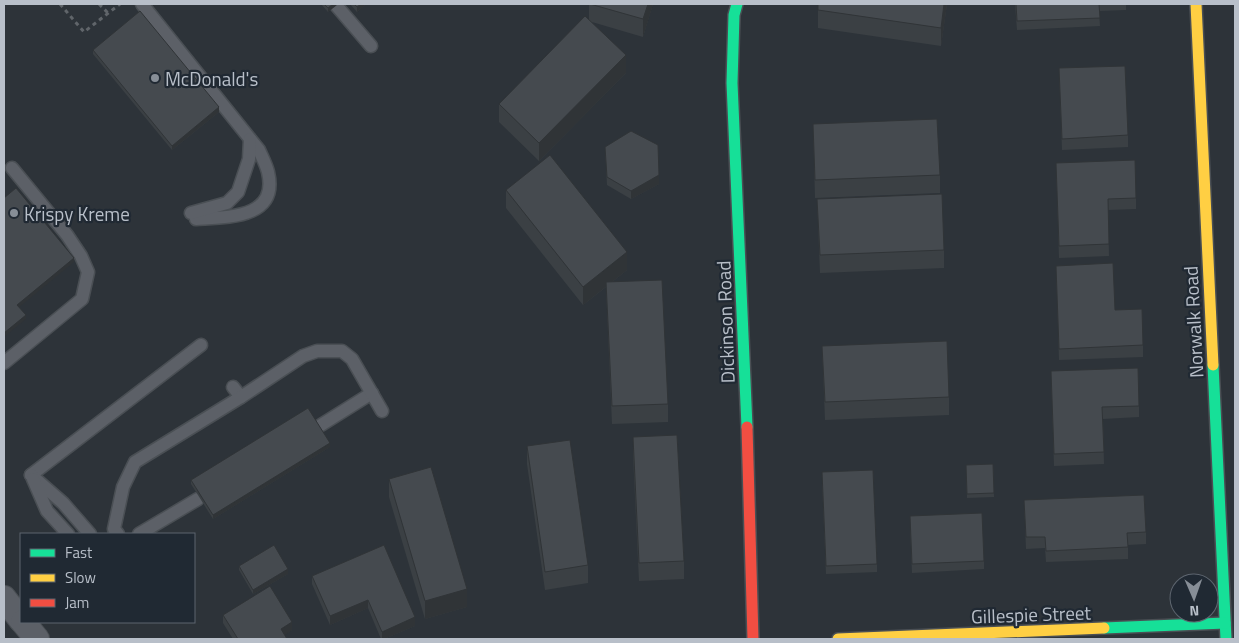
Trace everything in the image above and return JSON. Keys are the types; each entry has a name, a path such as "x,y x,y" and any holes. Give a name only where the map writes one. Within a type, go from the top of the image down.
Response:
{"street":[{"name":"Dickinson Road","path":"737,4 734,15 732,83 747,432 753,639"},
{"name":"Norwalk Road","path":"1196,4 1226,639"},
{"path":"4,598 20,618"},
{"path":"24,623 37,639"},
{"name":"Gillespie Street","path":"838,639 1225,623"}],"lane":[{"path":"142,4 259,150 268,170 270,184 268,197 258,208 238,216 193,216 227,203 238,192 250,159 250,139"},
{"path":"335,4 371,46"},
{"path":"4,363 82,299 88,272 81,256 67,235 12,168"},
{"path":"31,475 201,345"},
{"path":"117,533 114,529 123,487 134,462 237,392 304,356 317,351 342,351 352,359 382,411"},
{"path":"321,425 372,393"},
{"path":"31,475 47,511 67,533"},
{"path":"31,475 62,503 89,533"},
{"path":"140,533 198,499"}],"path":[{"path":"60,4 84,32 120,4"},
{"path":"99,4 108,13"}],"building":[{"path":"324,4 333,4 328,8"},
{"path":"590,4 648,4 643,19"},
{"path":"818,4 944,4 941,28 818,10"},
{"path":"1016,4 1099,4 1100,18 1017,21"},
{"path":"140,11 219,107 172,146 93,50"},
{"path":"585,16 626,55 539,143 499,104"},
{"path":"1125,66 1128,135 1062,139 1059,68"},
{"path":"937,119 940,175 815,180 813,124"},
{"path":"631,131 658,145 659,175 631,191 607,177 605,147"},
{"path":"550,155 627,252 583,287 506,190"},
{"path":"1135,160 1136,198 1108,199 1109,244 1059,246 1056,163"},
{"path":"16,188 74,258 17,305 26,315 4,333 4,198"},
{"path":"942,194 944,250 820,255 817,199"},
{"path":"1113,263 1115,310 1142,309 1143,345 1059,349 1056,266"},
{"path":"662,280 668,404 612,406 606,282"},
{"path":"947,341 949,397 825,402 822,346"},
{"path":"1138,368 1139,406 1102,407 1104,452 1054,454 1051,371"},
{"path":"308,408 330,443 213,515 191,480"},
{"path":"677,435 684,561 639,563 633,437"},
{"path":"570,440 588,565 545,572 527,446"},
{"path":"993,464 994,493 967,494 966,465"},
{"path":"431,467 467,589 425,601 389,479"},
{"path":"873,470 877,564 826,566 822,472"},
{"path":"1144,495 1146,532 1127,533 1128,547 1046,551 1045,537 1026,537 1024,500"},
{"path":"982,513 984,561 912,564 910,516"},
{"path":"274,545 288,569 253,590 239,566"},
{"path":"384,545 415,617 382,632 368,600 330,616 312,576"},
{"path":"270,586 292,622 281,629 287,639 238,639 223,615"}],"traffic: fast":[{"path":"737,4 734,15 732,83 747,427"},
{"path":"1213,365 1226,639"},
{"path":"1104,628 1225,623"}],"traffic: slow":[{"path":"1196,4 1213,365"},
{"path":"838,639 1104,628"}],"traffic: jam":[{"path":"747,427 753,639"}],"place":[{"name":"McDonald's","path":"155,78"},
{"name":"Krispy Kreme","path":"14,213"}]}
